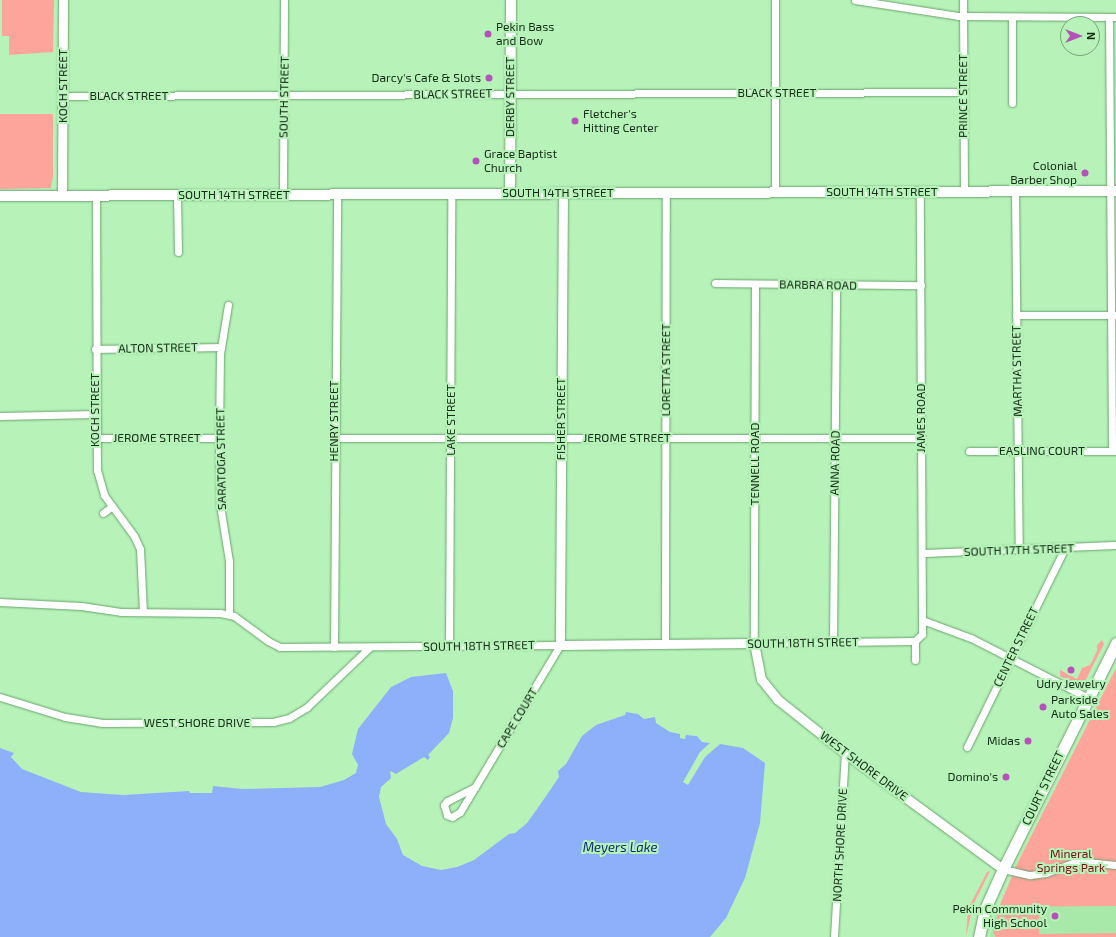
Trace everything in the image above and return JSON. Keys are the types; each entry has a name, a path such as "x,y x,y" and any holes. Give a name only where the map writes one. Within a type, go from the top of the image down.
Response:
{"main road":[{"name":"DERBY STREET","path":"510,193 511,0"},
{"name":"SOUTH 14TH STREET","path":"0,196 775,192 1113,192"},
{"name":"COURT STREET","path":"979,937 985,909 1003,869 1116,643"}],"street":[{"name":"KOCH STREET","path":"62,195 63,0"},
{"name":"SOUTH STREET","path":"283,194 284,0"},
{"path":"775,192 776,0"},
{"path":"855,0 963,16 1112,16 1114,451"},
{"name":"PRINCE STREET","path":"963,0 964,192"},
{"path":"1012,17 1012,103"},
{"name":"BLACK STREET","path":"63,96 963,92"},
{"name":"JAMES ROAD","path":"915,641 922,634 920,192"},
{"name":"MARTHA STREET","path":"1014,192 1019,549"},
{"name":"FISHER STREET","path":"560,645 563,193"},
{"name":"LORETTA STREET","path":"665,644 666,193"},
{"name":"HENRY STREET","path":"334,647 334,438 337,194"},
{"name":"LAKE STREET","path":"449,646 451,194"},
{"path":"177,195 178,252"},
{"name":"KOCH STREET","path":"96,196 95,438 99,482 111,507 134,536 140,549 143,612"},
{"name":"BARBRA ROAD","path":"715,284 921,285"},
{"name":"TENNELL ROAD","path":"754,643 755,284"},
{"name":"ANNA ROAD","path":"833,642 836,285"},
{"name":"SARATOGA STREET","path":"228,305 221,347 219,438 220,505 229,561 229,614"},
{"path":"1016,315 1113,315"},
{"name":"ALTON STREET","path":"96,349 221,347"},
{"path":"0,416 95,414"},
{"name":"JEROME STREET","path":"95,438 219,438"},
{"name":"JEROME STREET","path":"334,438 921,438"},
{"name":"EASLING COURT","path":"969,451 1114,451"},
{"path":"103,513 111,507"},
{"name":"SOUTH 17TH STREET","path":"922,553 1116,545"},
{"name":"CENTER STREET","path":"967,747 1065,548"},
{"path":"0,602 54,604 112,611 229,614"},
{"name":"SOUTH 18TH STREET","path":"229,614 274,646 370,647 915,641"},
{"path":"922,620 971,638 1088,698"},
{"path":"915,641 915,660"},
{"name":"WEST SHORE DRIVE","path":"754,643 757,668 768,690 845,753 1003,869"},
{"name":"CAPE COURT","path":"472,790 560,645"},
{"name":"WEST SHORE DRIVE","path":"0,697 65,717 103,723 273,722 289,718 307,707 370,647"},
{"name":"NORTH SHORE DRIVE","path":"833,936 845,753"},
{"path":"1003,869 1030,875 1046,872 1077,861 1116,865"}],"shaded area":[{"name":"Pekin Community High School","path":"1116,905 1116,937 990,937 997,906"}],"green space":[{"path":"2,0 54,0 53,52 9,55 9,36 2,36"},
{"path":"0,114 53,114 53,176 51,188 0,189"},
{"path":"1102,640 1104,644 1083,685 1078,686 1060,676 1060,670 1077,679 1082,668 1090,665 1097,651 1097,645"},
{"name":"Mineral Springs Park","path":"1116,668 1116,906 999,907 1017,864"},
{"path":"990,871 973,905 966,937 968,909 987,872"},
{"path":"1039,911 1039,934 1116,933 1116,937 996,937 993,933 998,912"}],"water":[{"name":"Meyers Lake","path":"446,673 453,691 453,718 449,733 428,755 430,757 428,760 424,757 396,774 390,771 391,778 381,787 379,797 386,824 397,839 403,855 422,866 441,870 457,867 474,860 509,834 515,833 527,823 544,799 559,777 558,771 566,764 582,736 596,725 625,715 626,712 638,714 644,719 655,717 656,723 670,732 680,734 680,738 685,739 686,735 697,736 702,742 710,743 700,752 683,782 688,785 705,757 720,744 743,748 765,763 760,823 745,878 726,918 710,937 0,937 0,748 14,753 11,757 22,769 81,792 123,795 189,791 190,793 212,793 213,786 242,789 320,787 344,780 356,773 358,765 352,754 358,729 391,687 411,677"}],"place":[{"name":"Pekin Bass and Bow","path":"488,34"},
{"name":"Darcy's Cafe & Slots","path":"489,78"},
{"name":"Fletcher's Hitting Center","path":"575,121"},
{"name":"Grace Baptist Church","path":"476,161"},
{"name":"Colonial Barber Shop","path":"1085,173"},
{"name":"Udry Jewelry","path":"1071,670"},
{"name":"Parkside Auto Sales","path":"1043,707"},
{"name":"Midas","path":"1028,741"},
{"name":"Domino's","path":"1006,777"},
{"name":"Pekin Community High School","path":"1055,916"}]}
